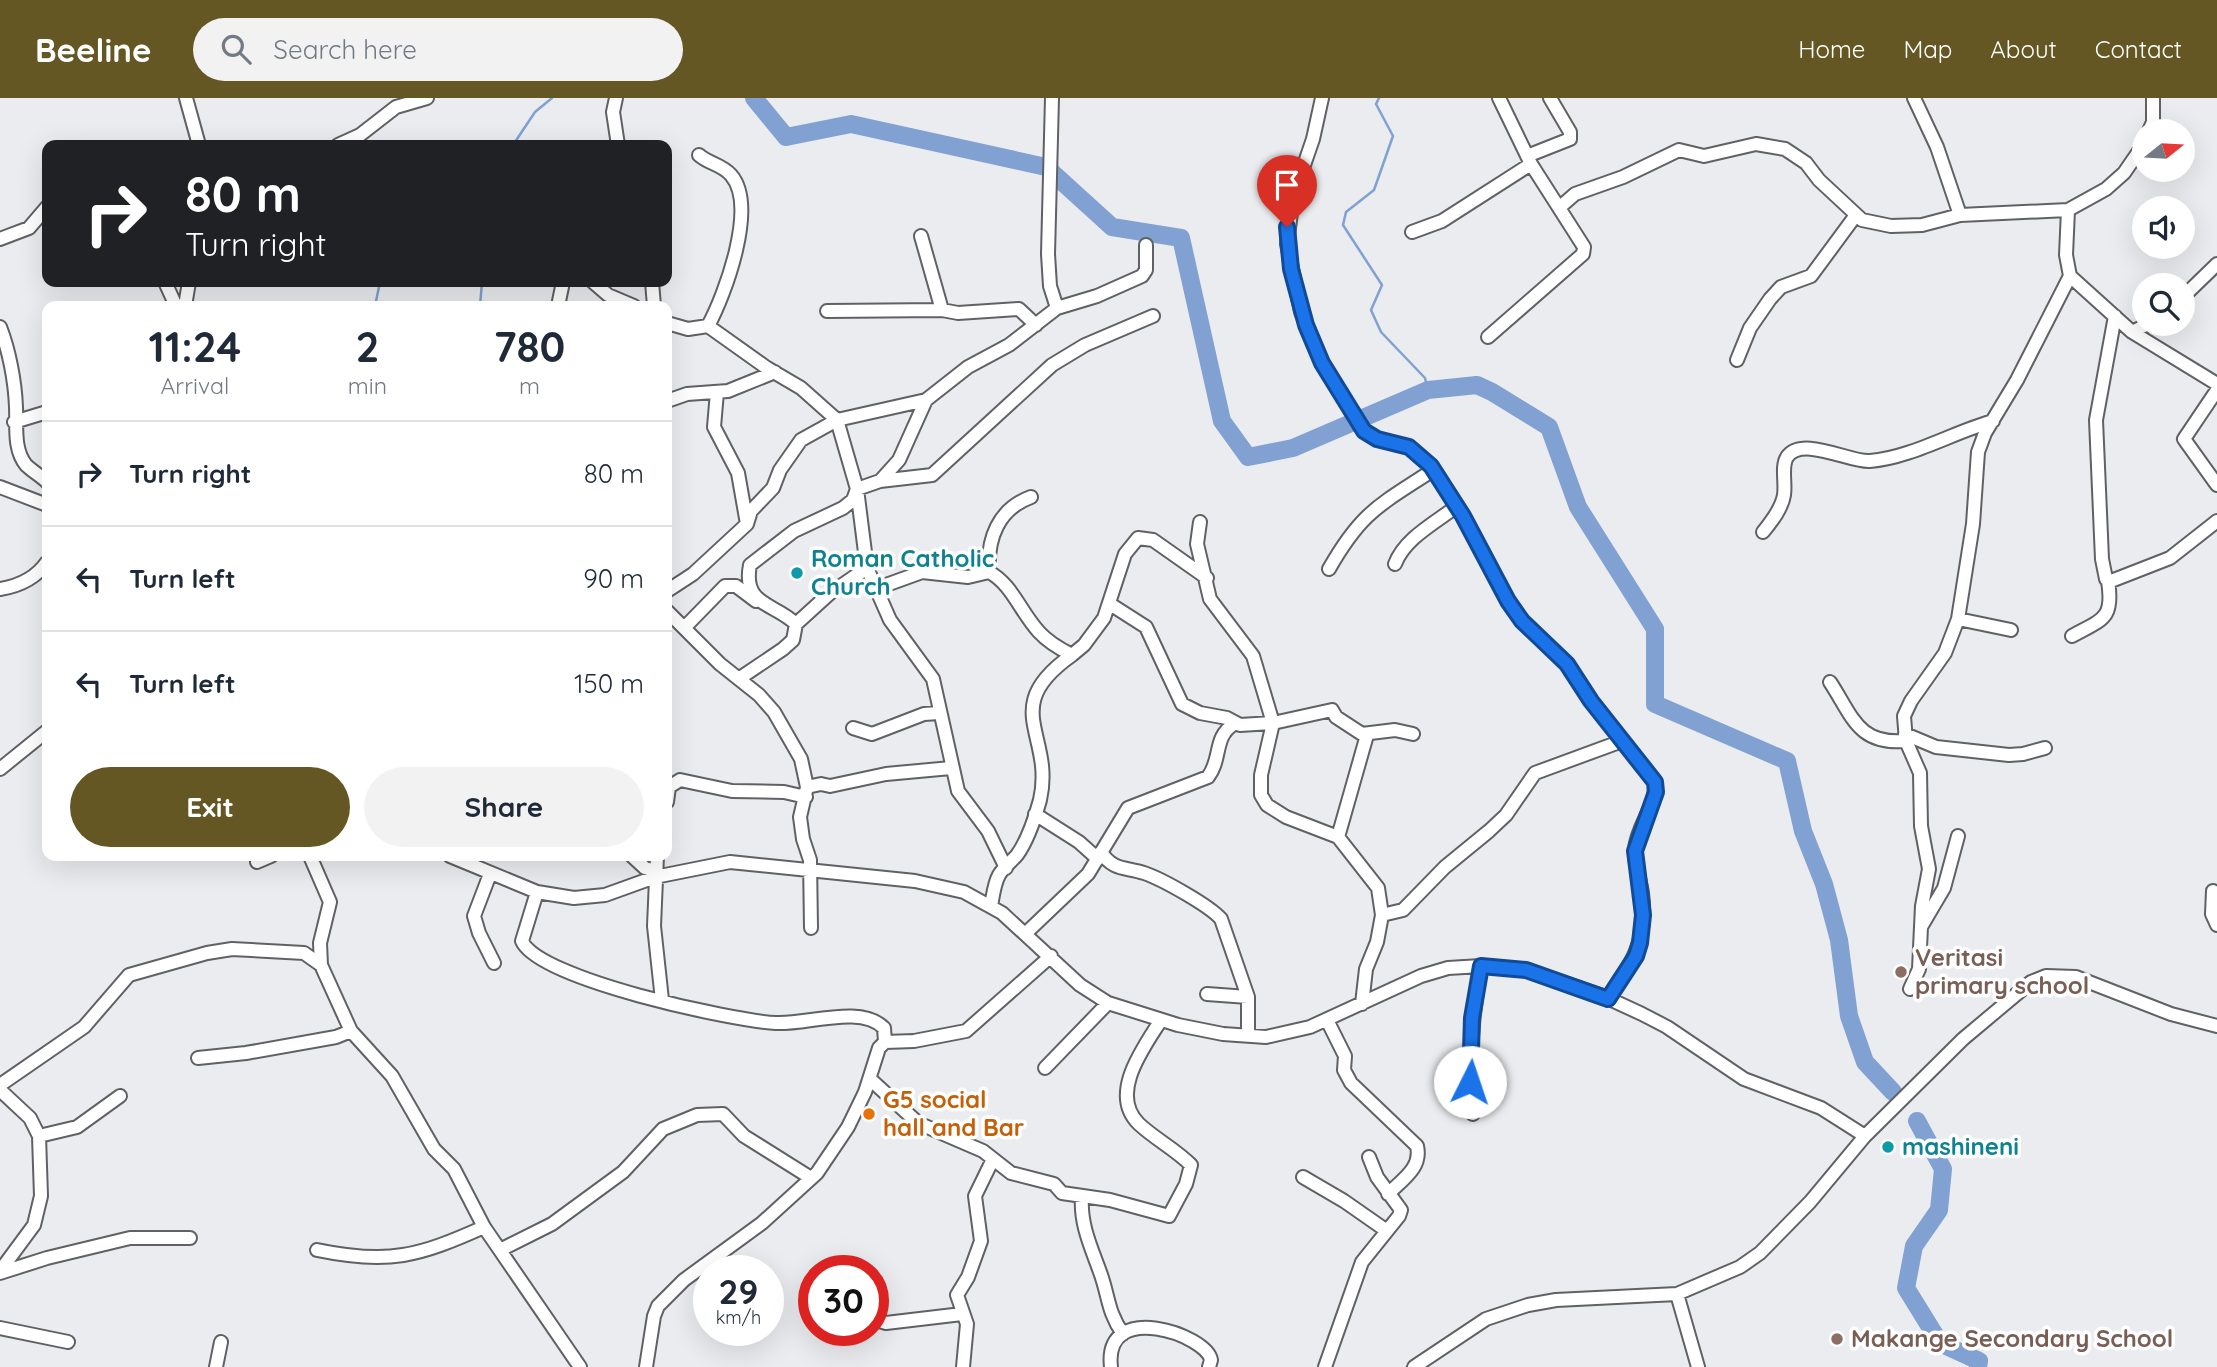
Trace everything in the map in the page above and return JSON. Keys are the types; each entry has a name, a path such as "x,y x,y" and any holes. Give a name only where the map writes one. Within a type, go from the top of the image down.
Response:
{"street":[{"path":"186,98 198,140"},
{"path":"615,98 613,112 617,140"},
{"path":"1052,98 1048,179 1051,214 1048,271 1057,307"},
{"path":"1322,98 1313,139 1293,197 1287,244 1301,312 1313,345 1364,431 1377,439 1409,447 1433,470 1457,506 1508,601 1522,621 1567,664 1591,701 1655,782 1656,792 1635,851 1643,904 1640,943 1636,956 1608,999"},
{"path":"1488,337 1583,254 1582,242 1529,160 1499,98"},
{"path":"1412,232 1443,221 1529,160 1570,139 1570,132 1550,98"},
{"path":"1914,98 1937,147 1960,215"},
{"path":"2153,98 2153,119"},
{"path":"349,140 360,135 400,102 420,99"},
{"path":"1560,207 1575,194 1623,177 1679,150 1704,156 1756,144 1785,149 1806,163 1819,180 1862,220 1891,226 1922,225 1960,215 2068,210 2115,181 2132,159"},
{"path":"699,155 705,160 714,161 732,176 741,211 732,272 708,326"},
{"path":"2068,210 2066,255 2070,276 2132,331"},
{"path":"0,239 29,228 42,213"},
{"path":"1737,360 1750,328 1770,299 1781,287 1811,276 1856,215"},
{"path":"921,236 942,310"},
{"path":"672,588 685,580 747,524 751,511 773,488 780,470 801,440 837,420 926,400 1057,307 1097,296 1142,276 1146,270 1146,245"},
{"path":"2195,285 2217,264"},
{"path":"1910,989 1919,970 1928,855 1921,826 1920,773 1905,737 1904,716 1911,701 1945,653 1958,619 1973,524 1978,452 2070,276"},
{"path":"599,287 608,295 622,301"},
{"path":"827,311 942,310 958,313 1018,309 1036,324"},
{"path":"759,601 748,580 750,565 794,531 843,508 853,499 857,489 880,481 932,475 1052,365 1085,345 1153,316"},
{"path":"2072,636 2103,619 2110,610 2108,581 2102,559 2096,421 2115,316"},
{"path":"672,324 688,329 708,326 801,388 837,420 857,489 867,568 890,620 933,679 958,791 988,831 1006,868"},
{"path":"0,327 10,361 16,407 14,422 26,464 42,478"},
{"path":"2140,336 2217,384"},
{"path":"672,399 687,394 742,387 775,372"},
{"path":"2217,390 2183,439 2217,485"},
{"path":"716,392 716,436 732,458 738,473 747,524"},
{"path":"880,481 899,460 926,400"},
{"path":"14,422 42,414"},
{"path":"1763,532 1782,502 1784,467 1787,456 1795,452 1830,451 1869,461 1939,441 1993,421"},
{"path":"1329,569 1352,531 1367,514 1433,470"},
{"path":"0,487 42,503"},
{"path":"989,572 990,539 997,524 1016,503 1031,498"},
{"path":"1395,564 1400,552 1412,539 1457,506"},
{"path":"2108,581 2170,558 2217,521"},
{"path":"1200,522 1197,544 1213,607 1253,656 1273,723 1261,775 1264,800 1286,817 1338,837 1378,888 1382,915 1377,942 1366,969 1362,1004"},
{"path":"991,906 995,885 1023,846 1035,814 1042,774 1034,701 1040,681 1093,635 1110,604 1110,592 1125,554 1138,538 1153,540 1207,578"},
{"path":"740,678 793,640 796,624 829,594 867,568"},
{"path":"0,589 15,586 38,574 42,569"},
{"path":"875,589 922,572 968,577 989,572 998,577 1038,632 1072,655"},
{"path":"685,627 725,586 736,586 754,600 796,624"},
{"path":"1110,604 1146,627 1182,704 1200,713 1227,718 1234,724"},
{"path":"672,615 720,664 760,695 789,733 801,759 806,792 800,817 810,870 811,928"},
{"path":"1958,619 2011,630"},
{"path":"1830,682 1852,717 1871,738 1880,742 1905,737 1936,747 2008,755 2045,748"},
{"path":"1026,934 1073,891 1128,808 1208,776 1223,732 1234,724 1273,723 1332,710 1346,724 1367,735 1387,730 1413,734"},
{"path":"853,728 872,734 924,714 939,713"},
{"path":"1338,837 1367,735"},
{"path":"0,769 42,736"},
{"path":"1382,915 1403,910 1446,867 1489,831 1506,815 1535,773 1622,741"},
{"path":"672,785 680,779 732,791 806,792 821,784 830,786 886,775 951,768"},
{"path":"1035,814 1121,870 1153,876 1216,913 1225,930 1248,998 1248,1035"},
{"path":"1921,928 1944,888 1958,836"},
{"path":"312,861 330,902 322,938 321,965 351,1031 392,1076 434,1149 454,1169 484,1227 580,1367"},
{"path":"475,861 490,874 537,892 587,898 605,895 655,874 730,862 915,881 964,892 991,906 1051,956 1080,985 1108,1003 1161,1020 1214,1032 1276,1036 1327,1020 1434,972 1481,966 1526,970 1608,999 1667,1027 1744,1079 1821,1108 1865,1136"},
{"path":"637,861 655,874"},
{"path":"656,861 654,926 662,1000"},
{"path":"490,874 474,916 494,963"},
{"path":"2213,891 2212,914 2217,925"},
{"path":"537,892 522,942 533,955 595,982 635,995 721,1016 777,1024 809,1019 868,1017 884,1028 885,1042"},
{"path":"304,953 322,938"},
{"path":"1,1265 34,1225 40,1211 38,1136 30,1118 0,1087 84,1027 129,975 220,950 304,953 321,965"},
{"path":"646,1367 653,1316 658,1306 705,1263 762,1223 817,1173 848,1127 870,1079 879,1048 885,1042 914,1041 966,1031 1051,956"},
{"path":"1473,1114 1470,1088 1472,1018 1481,966"},
{"path":"1419,1365 1486,1319 1528,1305 1556,1300 1677,1294 1719,1278 1760,1253 1810,1202 1865,1136 1963,1039 2024,988 2046,976 2060,975 2092,982 2171,1014 2217,1026"},
{"path":"1207,994 1248,998"},
{"path":"1045,1068 1108,1003"},
{"path":"870,1079 918,1123 984,1151 1011,1172 1054,1184 1062,1193 1111,1200 1169,1216 1186,1184 1191,1165 1136,1122 1127,1098 1135,1064 1161,1020"},
{"path":"1327,1020 1345,1056 1344,1070 1351,1083 1417,1146 1419,1157 1416,1166 1388,1194"},
{"path":"198,1058 246,1053 336,1037 351,1031"},
{"path":"38,1136 77,1127 120,1096"},
{"path":"500,1250 552,1224 623,1172 663,1129 697,1115 723,1114 744,1136 810,1178"},
{"path":"1325,1367 1362,1262 1401,1210 1388,1194 1369,1157"},
{"path":"965,1367 967,1324 957,1295 981,1241 975,1196 993,1159"},
{"path":"1303,1177 1387,1231"},
{"path":"1082,1197 1084,1228 1100,1270 1105,1298 1124,1334"},
{"path":"317,1250 353,1258 421,1254 484,1227"},
{"path":"1,1265 47,1258 130,1238 190,1238"},
{"path":"1677,1294 1698,1367"},
{"path":"889,1323 962,1314"},
{"path":"1111,1367 1112,1345 1124,1334 1149,1326 1168,1331 1207,1350 1212,1360 1209,1367"},
{"path":"0,1328 68,1342"},
{"path":"216,1367 221,1342"}],"waterway":[{"path":"516,140 535,112 552,98"},
{"path":"754,98 786,137 851,124 1046,167 1112,227 1181,238 1222,421 1248,457 1293,448 1428,390 1477,385 1549,427 1578,507 1655,629 1655,704 1787,761 1803,831 1824,884 1839,940 1849,1016 1865,1062 1893,1092"},
{"path":"1379,98 1376,104 1393,136 1374,190 1346,212 1343,225 1382,285 1371,310 1381,332 1425,378 1428,390"},
{"path":"376,301 379,287"},
{"path":"480,301 482,287"},
{"path":"1917,1121 1943,1169 1939,1210 1914,1246 1906,1288 1940,1343 1979,1361 1978,1367"}],"place":[{"name":"Roman Catholic Church","path":"797,573"},
{"name":"Veritasi primary school","path":"1901,972"},
{"name":"G5 social hall and Bar","path":"869,1114"},
{"name":"mashineni","path":"1888,1147"},
{"name":"Makange Secondary School","path":"1837,1339"}],"route":[{"path":"1287,227 1291,269 1301,312 1313,345 1364,431 1377,439 1409,447 1431,466 1463,516 1495,579 1522,621 1567,664 1591,701 1655,782 1656,792 1637,837 1635,851 1643,915 1643,929 1636,956 1608,999 1526,970 1481,966 1472,1018 1470,1082"}]}
